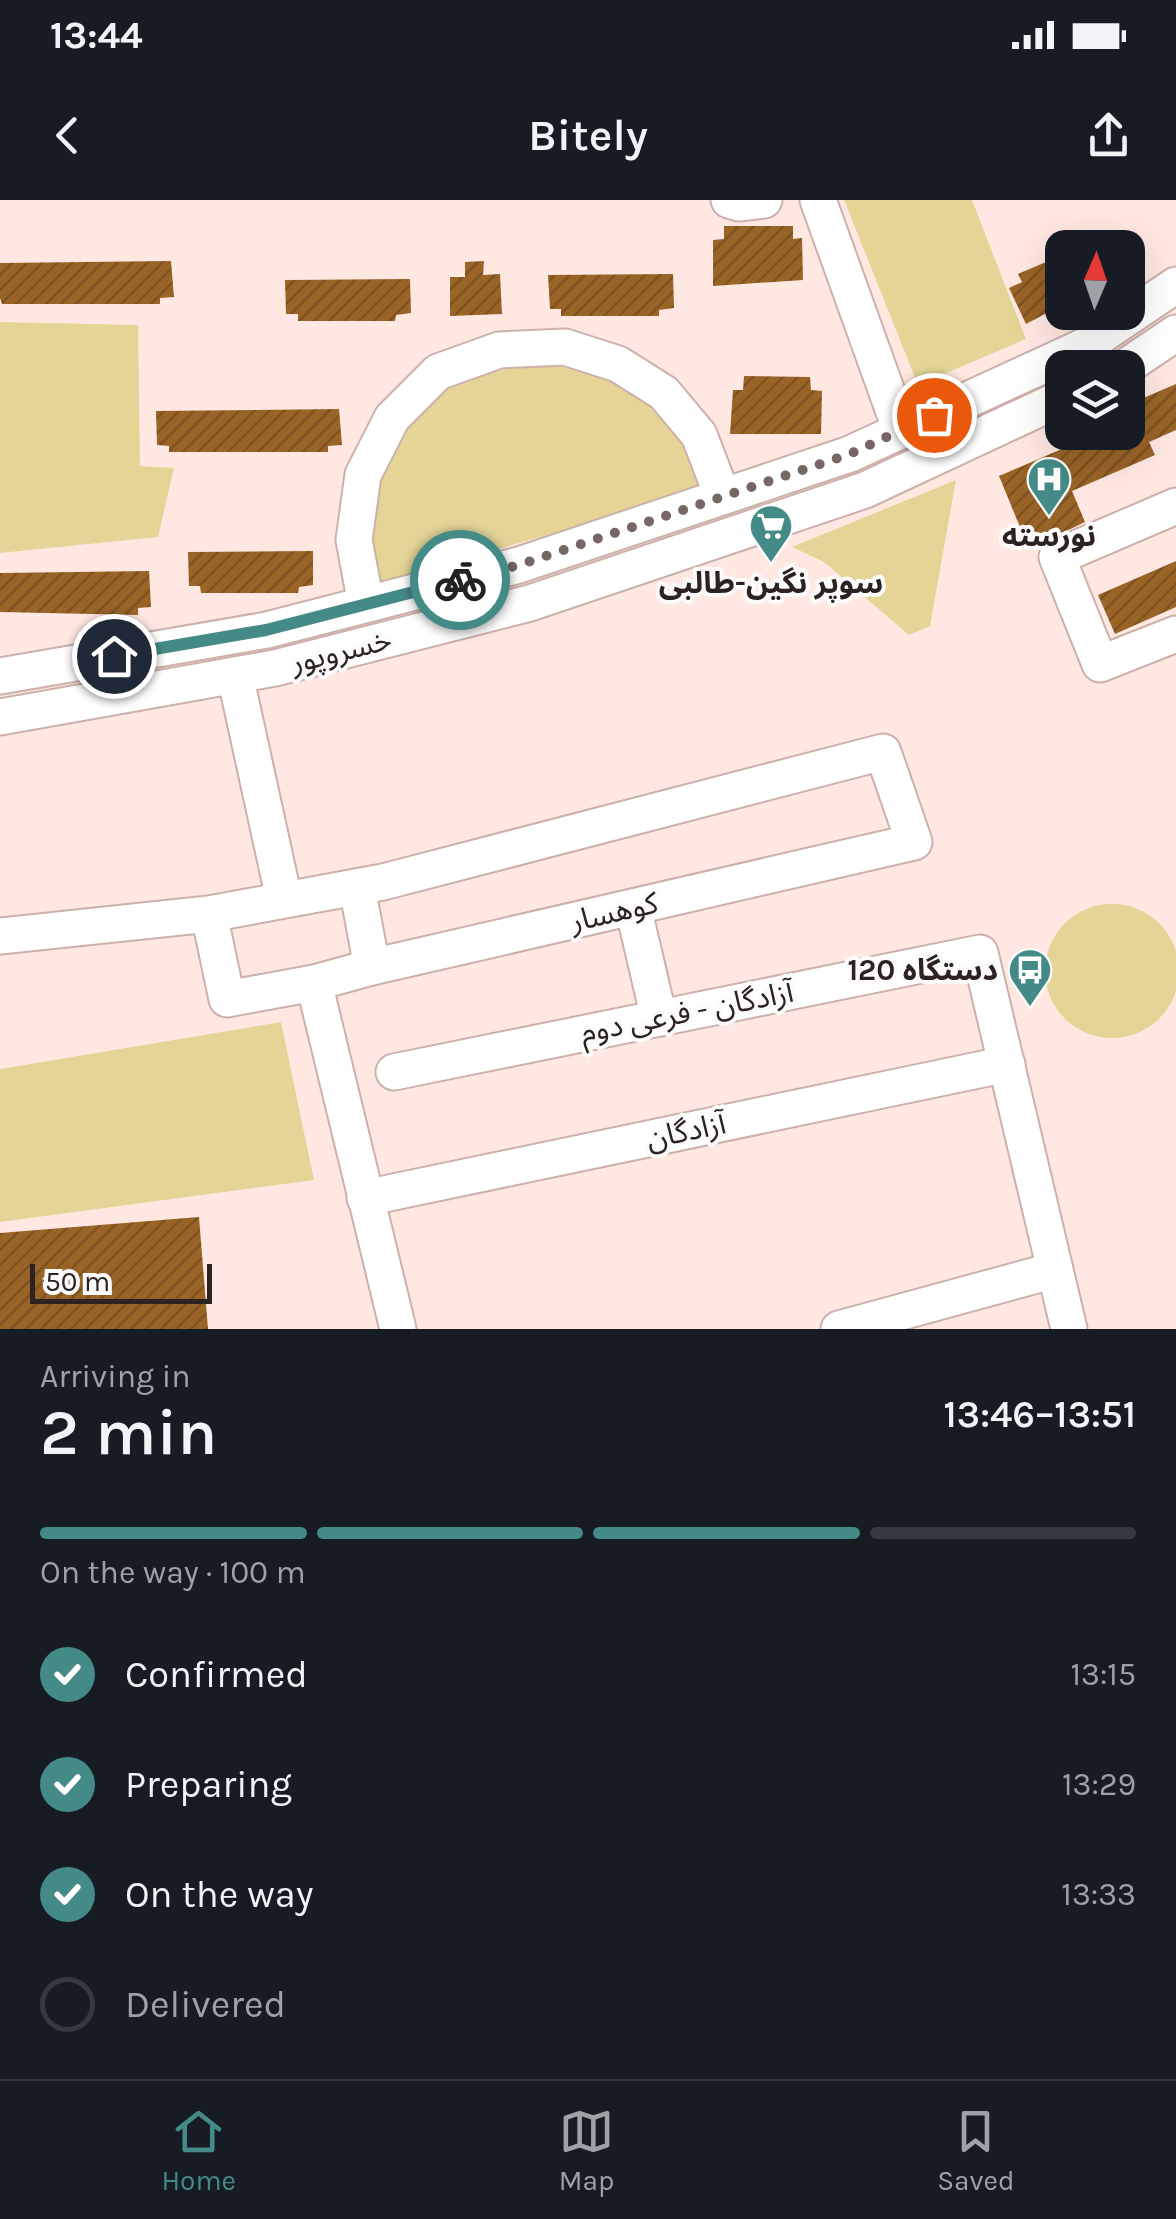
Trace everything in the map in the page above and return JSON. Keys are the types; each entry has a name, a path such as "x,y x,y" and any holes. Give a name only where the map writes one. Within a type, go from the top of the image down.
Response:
{"street":[{"path":"728,200 764,200"},
{"path":"818,200 901,431"},
{"name":"خسروپور","path":"0,676 266,630 519,565 850,454 1087,345 1176,286"},
{"path":"1145,354 1176,333"},
{"path":"366,604 354,540 358,508 363,475 392,418 438,372 500,350 565,347 618,364 664,392 699,435 722,495"},
{"path":"968,400 985,432"},
{"name":"خسروپور","path":"0,717 235,675 530,603 864,490 1045,406"},
{"path":"1176,506 1057,557 1100,664 1176,634"},
{"path":"440,586 454,622"},
{"path":"235,675 284,899"},
{"name":"کوهسار","path":"208,914 227,998 314,983 914,842 882,752 358,887"},
{"path":"0,936 208,914 358,887 372,967"},
{"path":"633,907 660,1018"},
{"name":"آزادگان - فرعی دوم","path":"394,1072 980,953 1007,1064"},
{"path":"314,983 398,1329"},
{"path":"1007,1064 1070,1329"},
{"name":"آزادگان","path":"365,1198 1007,1064"},
{"path":"840,1329 1055,1270"}],"shaded area":[{"path":"844,200 972,200 1026,339 918,385"},
{"path":"0,322 138,325 140,466 174,468 158,537 0,553"},
{"path":"525,365 602,371 642,383 672,416 711,488 377,584 370,526 374,474 430,393 479,374"},
{"path":"956,480 930,626 909,635 824,562 792,547"},
{"path":"1112,904 1137,909 1159,924 1174,946 1174,996 1159,1018 1137,1033 1112,1038 1087,1033 1065,1018 1050,996 1045,971 1050,946 1065,924 1087,909"},
{"path":"281,1022 314,1180 0,1222 0,1069"}],"building":[{"path":"724,226 793,226 793,239 802,238 803,280 713,286 713,240 724,239"},
{"path":"171,261 174,297 160,298 160,304 2,304 0,298 0,263"},
{"path":"484,261 483,275 500,274 502,314 450,316 450,277 465,277 465,262"},
{"path":"1045,262 1045,314 1026,324 1009,288 1022,282 1018,274"},
{"path":"673,274 674,308 659,310 659,316 561,316 561,309 550,309 548,275"},
{"path":"410,279 411,313 396,315 395,321 298,321 298,314 286,314 285,280"},
{"path":"744,376 810,377 811,390 822,391 821,434 730,434 733,390 743,390"},
{"path":"1176,384 1176,430 1149,442 1155,455 1072,491 1085,522 1029,549 999,476 1059,450 1145,450 1145,397"},
{"path":"339,409 342,445 328,446 328,452 169,452 169,446 157,445 156,411"},
{"path":"313,551 313,585 299,587 298,593 201,593 200,586 189,586 188,552"},
{"path":"1176,561 1176,607 1115,634 1098,595"},
{"path":"149,571 151,607 138,608 138,615 0,612 0,573"},
{"path":"199,1217 208,1329 0,1329 0,1233"}],"way so far":[{"path":"460,580 519,565 850,454 934,415"}],"place":[{"name":"نورسته","path":"1049,517"},
{"name":"سوپر نگین-طالبی","path":"771,564"},
{"name":"120 دستگاه","path":"1030,1008"}],"route":[{"path":"114,656 266,630 460,580"}]}
